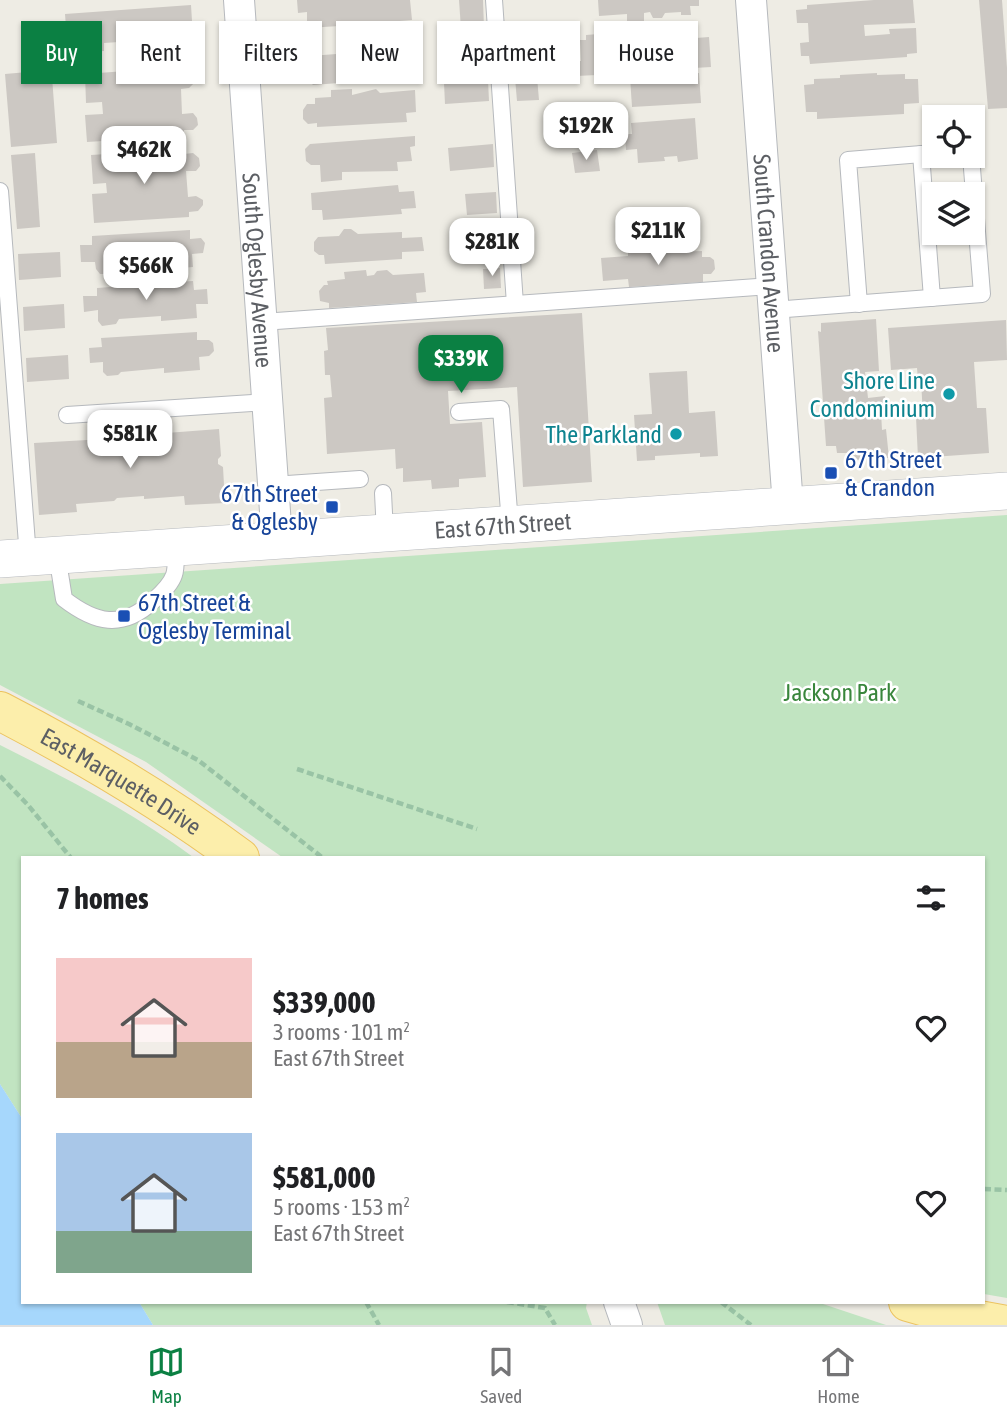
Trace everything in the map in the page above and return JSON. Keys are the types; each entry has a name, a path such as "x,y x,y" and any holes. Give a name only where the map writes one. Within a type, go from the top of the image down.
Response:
{"main road":[{"name":"East Marquette Drive","path":"0,711 44,733 191,821 237,856"},
{"path":"916,1304 1007,1325"}],"street":[{"name":"South Oglesby Avenue","path":"239,0 277,540"},
{"name":"South Crandon Avenue","path":"751,0 788,506"},
{"name":"East 67th Street","path":"28,557 1007,491"},
{"path":"620,1304 627,1325"}],"lane":[{"path":"494,0 515,304"},
{"path":"859,304 848,160 922,154"},
{"path":"928,168 932,298"},
{"path":"262,322 515,304 773,298 859,304 982,295 972,168"},
{"path":"0,191 7,389 28,557 64,599 84,614 107,621 126,618 145,609 163,592 175,574 176,547"},
{"path":"67,415 267,402"},
{"path":"459,411 501,409 510,524"},
{"path":"273,485 360,479"},
{"path":"383,493 385,533"}],"path":[{"path":"78,701 198,760 320,856"},
{"path":"297,769 477,829"},
{"path":"0,776 28,805 69,856"},
{"path":"985,1189 1007,1190"},
{"path":"367,1304 379,1325"},
{"path":"724,1304 751,1325"},
{"path":"545,1305 555,1325"}],"green space":[{"name":"Jackson Park","path":"1007,515 1007,1298 985,1294 985,856 281,856 146,762 0,685 0,584"},
{"path":"0,745 75,783 192,856 21,856 21,1117 0,1084"},
{"path":"140,1304 587,1304 592,1325 153,1325"},
{"path":"658,1304 823,1304 886,1325 665,1325"}],"water":[{"path":"0,1084 21,1117 21,1304 140,1304 153,1325 0,1325"}],"building":[{"path":"297,0 410,0 412,20 336,21 336,26 322,27 322,21 307,21 307,12 298,13"},
{"path":"459,0 483,0 484,21 460,21"},
{"path":"598,0 699,0 699,6 690,6 691,15 681,15 681,12 665,13 662,18 653,18 650,12 644,13 644,21 627,21 627,14 599,16"},
{"path":"913,0 915,23 864,25 865,36 890,34 889,29 916,28 917,53 907,54 907,57 810,64 809,56 801,56 800,43 809,42 808,23 797,23 796,10 807,9 807,5"},
{"path":"979,0 1002,0 1007,108 988,109"},
{"path":"191,5 192,21 116,21 116,42 104,43 102,51 102,21 66,21 65,14"},
{"path":"594,34 594,75 580,76 580,40 586,40 586,35"},
{"path":"709,37 711,67 698,68 698,38"},
{"path":"336,54 336,83 313,85 312,84 322,84 322,55"},
{"path":"116,72 116,84 193,84 189,88 181,89 182,114 193,113 198,125 193,130 184,130 184,136 87,142 85,115 103,114 102,102 86,103 85,84 102,84 102,73"},
{"path":"21,73 21,84 53,84 57,143 11,147 5,74"},
{"path":"698,73 701,103 632,107 630,84 698,84"},
{"path":"877,73 905,74 905,79 918,79 919,103 904,104 904,114 817,119 817,112 806,112 804,85 814,84 814,79"},
{"path":"444,84 488,84 489,101 445,104"},
{"path":"516,84 538,84 539,100 517,101"},
{"path":"352,89 352,95 376,89 380,93 415,90 416,112 406,113 407,122 317,127 317,123 308,124 303,119 303,110 307,104 315,104 315,98 331,97 331,90"},
{"path":"695,118 698,159 678,162 677,156 664,157 665,161 638,163 637,149 626,150 625,134 632,134 631,123"},
{"path":"415,136 415,146 410,147 412,161 397,162 398,171 342,172 342,180 321,182 320,165 311,165 306,161 305,149 310,144"},
{"path":"493,144 494,167 450,171 448,148"},
{"path":"184,149 184,154 193,153 199,158 200,166 196,171 186,171 188,197 196,196 203,200 198,211 189,212 189,217 94,223 92,194 107,193 106,183 93,184 91,155"},
{"path":"597,150 600,171 575,173 572,153"},
{"path":"35,153 40,227 17,229 11,155"},
{"path":"398,185 399,192 414,191 416,208 401,209 402,214 323,220 322,210 312,210 311,193"},
{"path":"496,192 497,213 467,215 465,194"},
{"path":"497,226 499,259 477,260 475,236 467,237 466,229"},
{"path":"344,229 351,229 358,234 402,232 402,238 422,237 424,251 402,252 402,259 325,264 324,255 314,251 314,242 318,237 339,236"},
{"path":"190,230 190,239 201,238 205,243 203,253 192,254 193,267 157,270 157,266 116,268 110,274 100,274 95,262 81,262 80,245 92,245 92,236"},
{"path":"678,245 678,252 702,251 702,257 714,260 715,269 711,274 703,274 703,282 629,287 628,279 603,281 601,258 628,256 628,248"},
{"path":"60,252 61,277 19,280 18,254"},
{"path":"500,268 501,288 484,289 483,269"},
{"path":"366,270 367,276 387,270 393,275 424,273 426,292 416,293 417,302 329,308 329,303 320,301 319,291 324,285 328,285 327,281 345,279 344,272"},
{"path":"193,281 194,290 207,289 208,304 196,304 197,318 161,321 161,316 119,319 116,324 102,326 98,321 98,310 84,312 83,296 97,296 97,288"},
{"path":"64,304 65,328 24,331 23,307"},
{"path":"582,313 592,482 523,487 517,387 448,391 450,424 482,422 486,477 459,479 459,487 432,489 431,480 403,482 403,468 396,469 395,449 327,454 324,398 332,397 330,375 325,375 324,351 328,350 326,328"},
{"path":"876,319 879,371 865,372 868,398 885,396 886,412 881,412 882,430 886,429 889,458 850,460 849,453 837,453 836,446 826,446 818,331 821,332 821,323"},
{"name":"Shore Line Condominium","path":"1006,320 1007,360 974,362 977,408 986,408 989,453 918,458 916,417 923,416 921,380 918,380 917,368 891,370 888,328"},
{"path":"197,332 197,340 209,340 213,343 214,351 209,356 199,357 200,370 164,373 164,368 107,376 103,372 103,362 90,363 89,348 102,347 101,338"},
{"path":"68,355 69,379 27,382 26,358"},
{"name":"The Parkland","path":"687,371 689,413 715,411 718,456 700,457 700,453 655,456 655,460 637,461 634,415 652,414 649,373"},
{"path":"219,429 221,456 218,464 223,467 225,503 185,505 184,496 144,499 144,496 76,504 77,512 39,515 34,443"}],"place":[{"name":"Shore Line Condominium","path":"949,394"},
{"name":"The Parkland","path":"676,434"},
{"name":"67th Street & Crandon","path":"831,473"},
{"name":"67th Street & Oglesby","path":"332,507"},
{"name":"67th Street & Oglesby Terminal","path":"124,616"}]}
